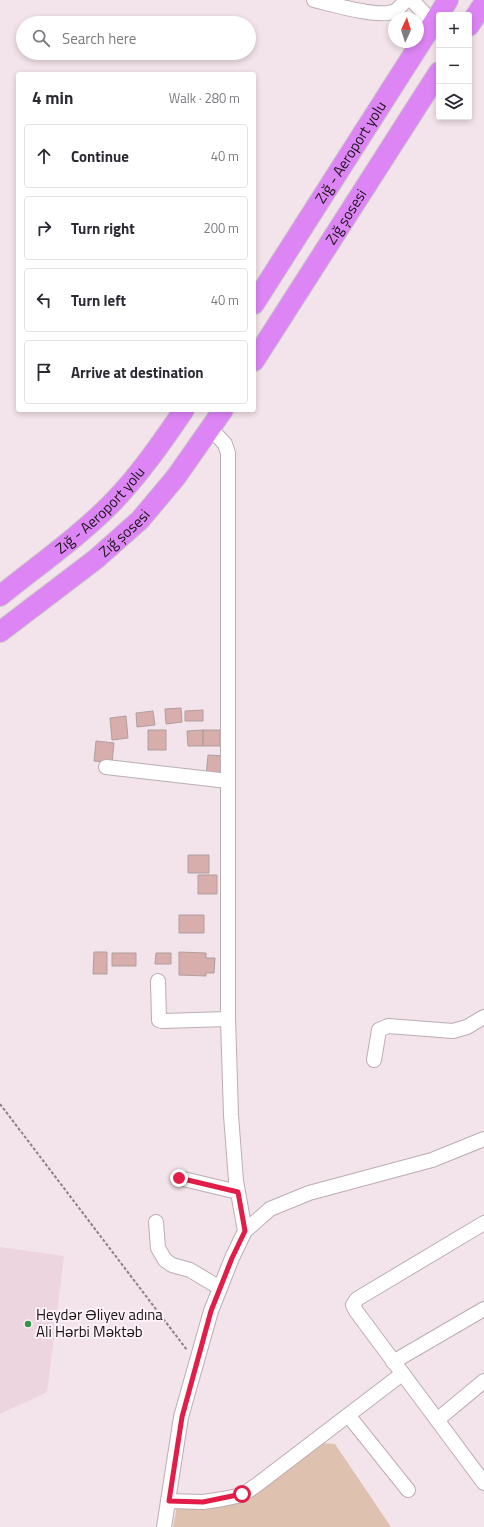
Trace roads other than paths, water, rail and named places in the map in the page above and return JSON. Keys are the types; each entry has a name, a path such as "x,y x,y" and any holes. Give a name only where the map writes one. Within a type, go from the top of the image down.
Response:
{"highway":[{"name":"Zığ - Aeroport yolu","path":"256,301 448,0"},
{"path":"472,21 484,3"},
{"name":"Zığ şosesi","path":"256,358 436,77"},
{"name":"Zığ - Aeroport yolu","path":"0,596 77,534 112,503 142,468 183,412"},
{"name":"Zığ şosesi","path":"0,632 96,559 140,520 176,476 222,412"}],"street":[{"path":"314,0 340,7 378,13 395,11 406,0"},
{"path":"412,0 433,22"},
{"path":"211,429 225,444 228,453 228,1019 231,1115 238,1192 245,1231"},
{"path":"106,768 228,782"},
{"path":"158,981 159,1020 228,1019"},
{"path":"374,1060 379,1030 388,1026 453,1030 467,1027 484,1017"},
{"path":"164,1527 182,1417 196,1362 211,1311 232,1258 245,1231 270,1210 309,1193 432,1160 484,1139"},
{"path":"179,1178 238,1192"},
{"path":"156,1222 158,1248 165,1260 172,1265 190,1270 220,1288"},
{"path":"482,1475 402,1374 353,1305 357,1299 484,1223"},
{"path":"393,1362 484,1309"},
{"path":"169,1501 203,1502 242,1494 258,1484 402,1374"},
{"path":"437,1420 484,1381"},
{"path":"348,1415 408,1490"}],"place":[{"name":"Heydər Əliyev adına Ali Hərbi Məktəb","path":"28,1324"}]}
